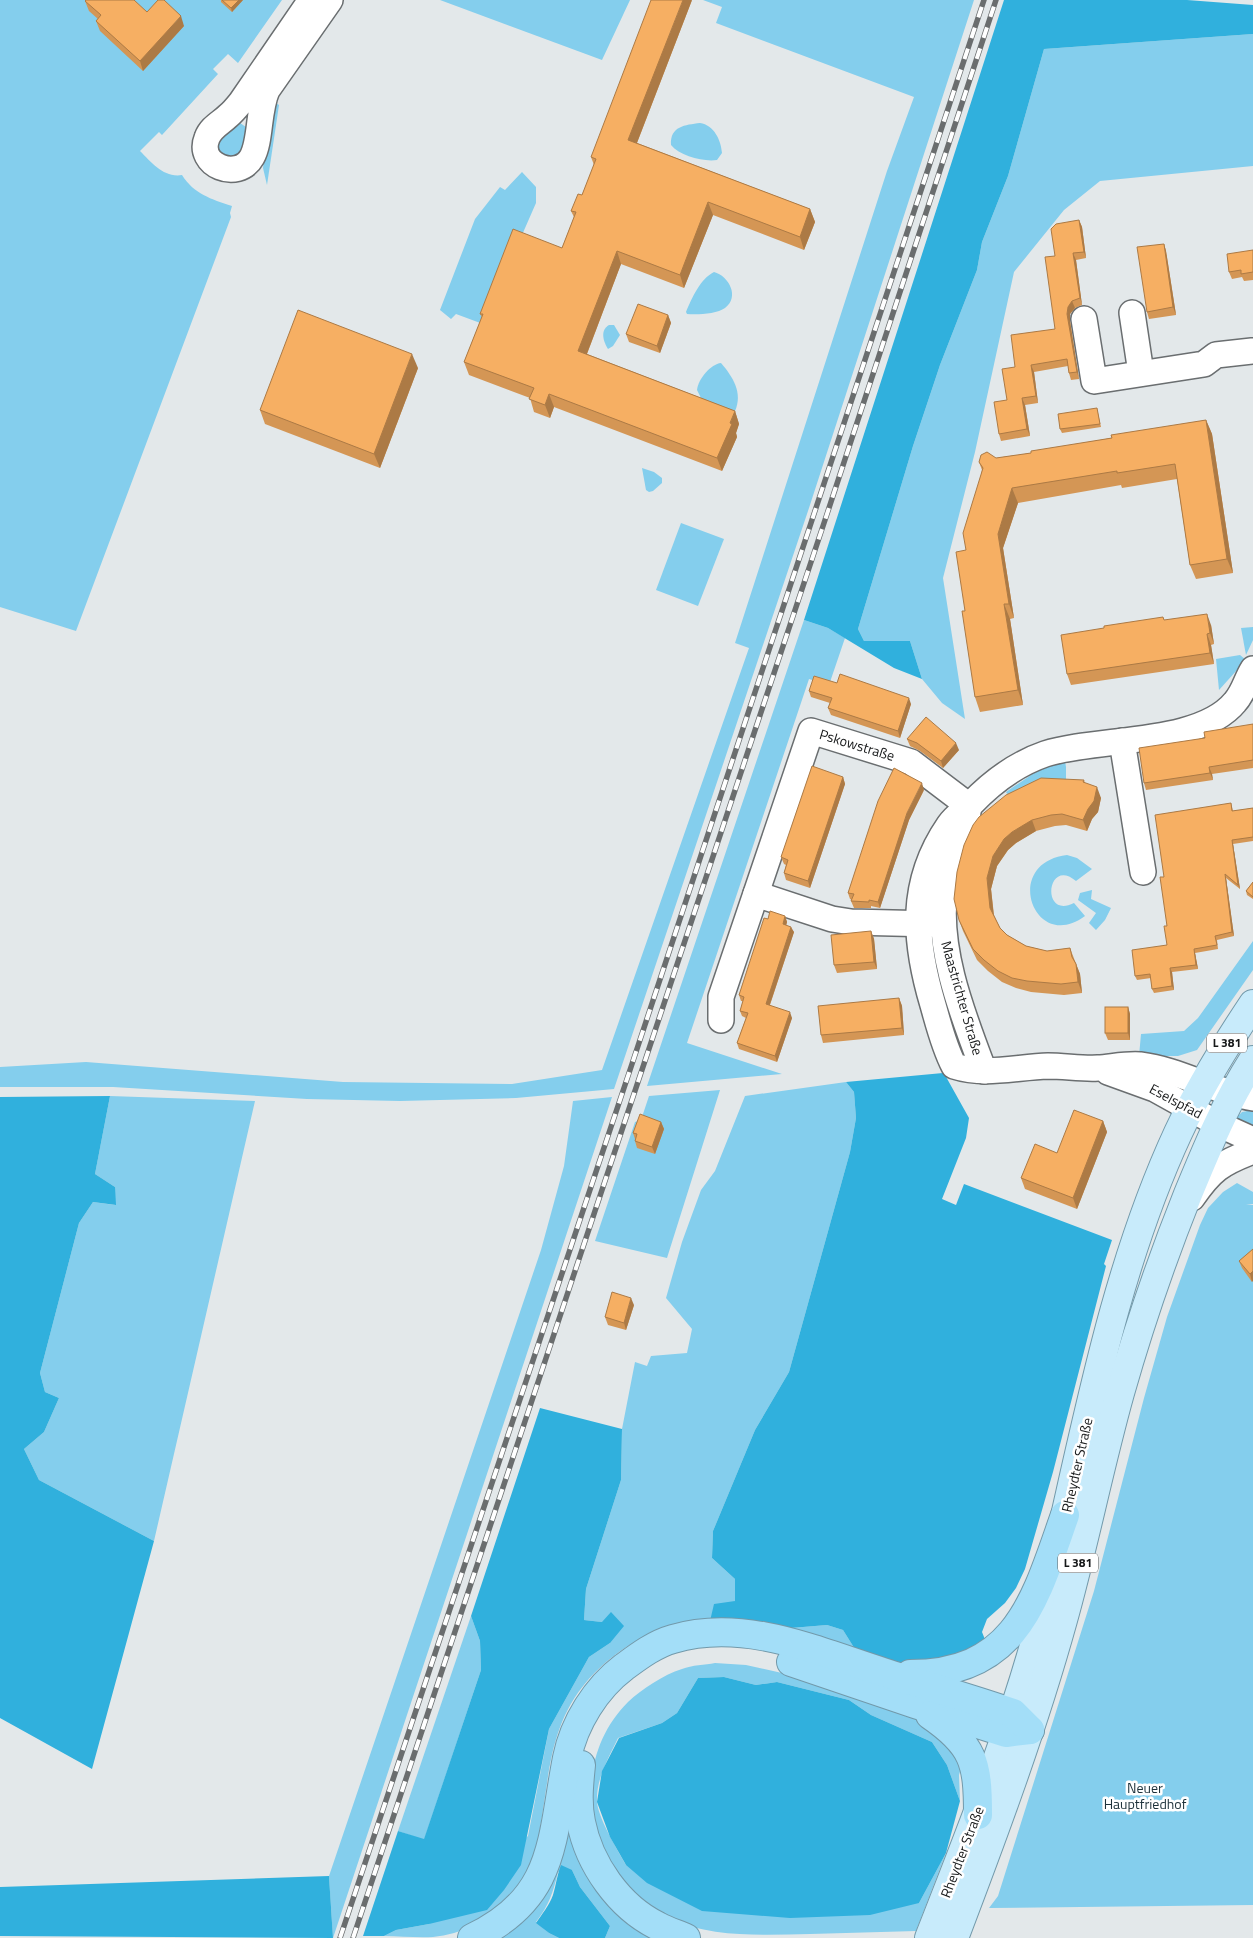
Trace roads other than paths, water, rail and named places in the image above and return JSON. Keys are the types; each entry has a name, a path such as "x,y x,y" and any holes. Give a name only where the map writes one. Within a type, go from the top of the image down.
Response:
{"highway":[{"path":"885,1672 938,1674 967,1666 995,1649 1012,1632 1030,1606 1044,1574 1065,1515"},
{"path":"472,1938 494,1927 519,1906 538,1882 550,1851 568,1756 578,1727 594,1697 616,1673 642,1654 672,1639 701,1633 726,1632 754,1634 798,1644 885,1672 1016,1725"},
{"path":"686,1938 657,1926 631,1908 619,1895 608,1882 591,1854 581,1822 578,1791 581,1759 591,1730 605,1705 624,1685 648,1667 674,1655 702,1649 730,1648 752,1651 794,1662 915,1704 1016,1725"},
{"path":"915,1704 963,1742 972,1760 976,1774 978,1814"}],"main road":[{"name":"Rheydter Straße","path":"954,1938 1016,1725 1094,1389 1130,1260 1153,1194 1177,1135 1219,1055 1253,1004"},
{"name":"Rheydter Straße","path":"929,1938 978,1814 1063,1620 1120,1395 1156,1277 1218,1124 1243,1097 1253,1060"}],"street":[{"path":"311,0 241,102 207,137 205,146 207,156 222,169 234,170 246,165 252,158 262,102 267,90 330,0"},
{"path":"1132,313 1141,373"},
{"path":"1084,319 1094,381 1204,364 1216,355 1253,347"},
{"path":"969,806 994,782 1028,761 1062,749 1173,733 1195,727 1217,716 1234,703 1250,685"},
{"name":"Pskowstraße","path":"721,1020 721,997 811,731 911,762 969,806"},
{"path":"1122,741 1143,872"},
{"name":"Maastrichter Straße","path":"954,1066 946,1047 924,972 920,949 945,885 955,850 964,831 969,806"},
{"path":"756,894 832,919 851,922 930,924"},
{"name":"Maastrichter Straße","path":"930,924 948,958 972,1040 984,1071"},
{"name":"Eselspfad","path":"954,1066 968,1070 984,1071 1048,1066 1096,1068 1138,1065 1172,1072 1243,1097"},
{"name":"Eselspfad","path":"1096,1068 1155,1089 1218,1124 1253,1140"},
{"path":"1177,1222 1208,1175 1220,1166 1253,1152"}],"railway":[{"path":"340,1938 984,0"},
{"path":"353,1938 996,0"}],"park label":[{"name":"Neuer Hauptfriedhof","path":"1145,1796"}]}
